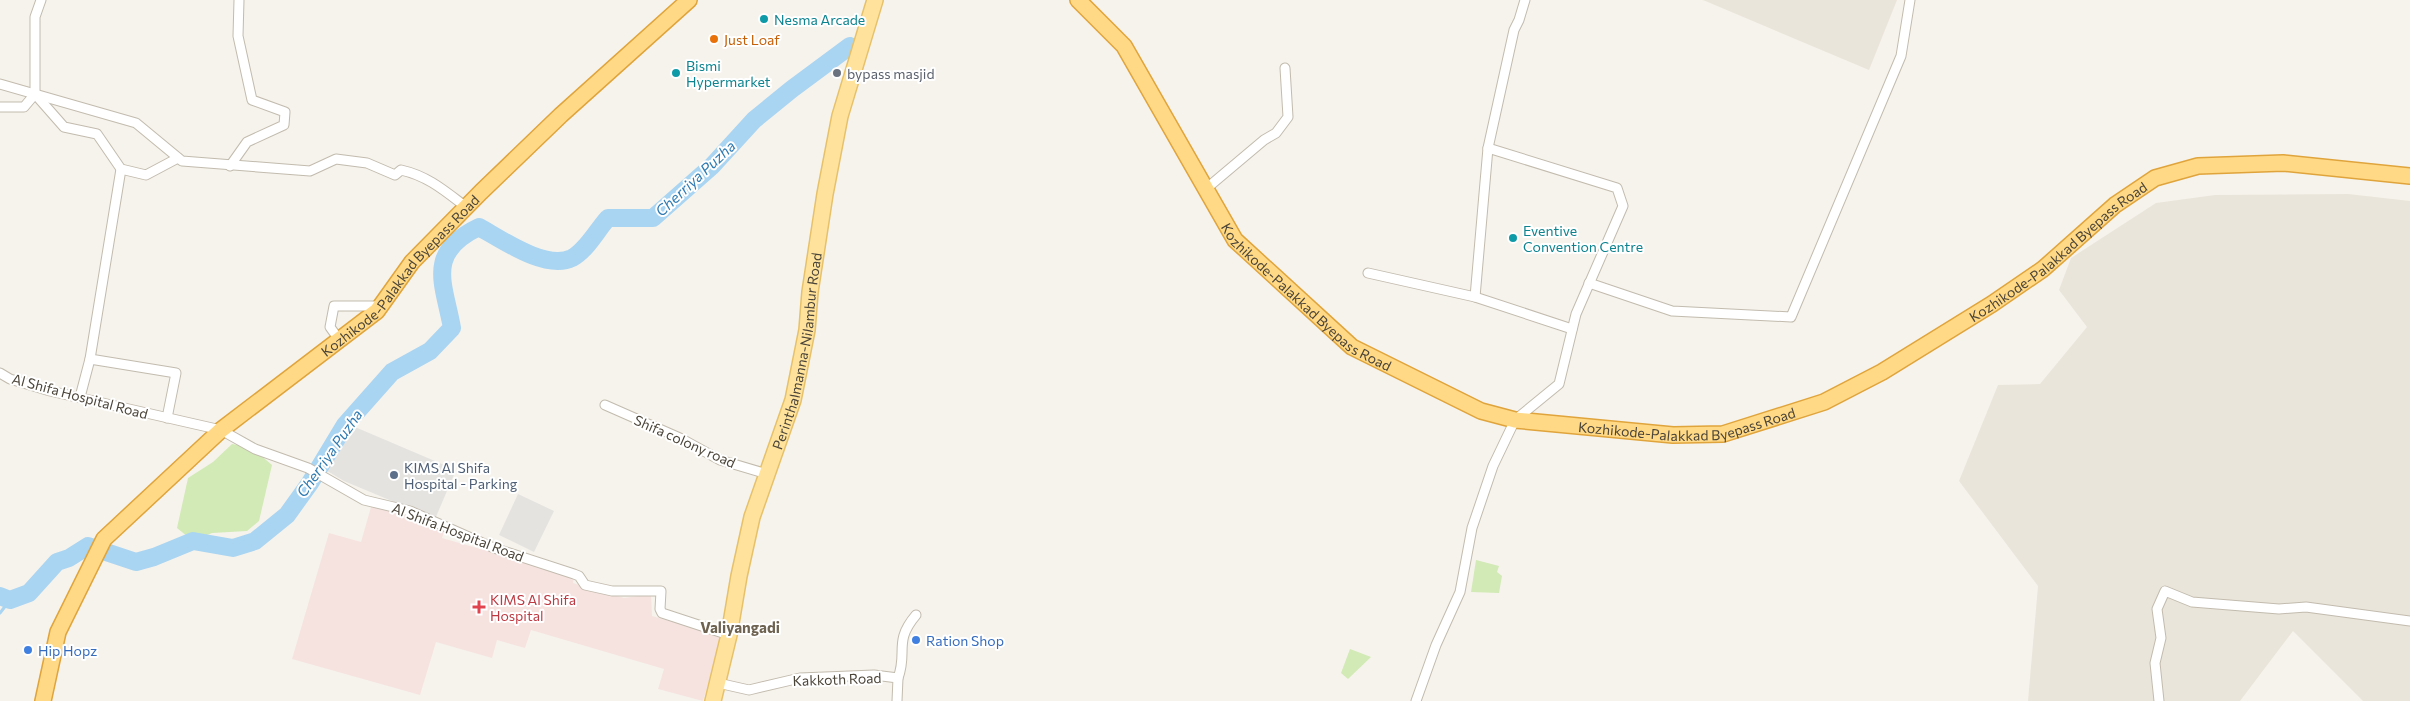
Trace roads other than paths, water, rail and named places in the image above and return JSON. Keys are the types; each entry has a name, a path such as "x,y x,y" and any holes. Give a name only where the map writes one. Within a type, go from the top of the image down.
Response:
{"highway":[{"name":"Kozhikode-Palakkad Byepass Road","path":"43,701 58,632 104,539 222,430 340,341 381,306 412,262 466,207 561,115 689,0"},
{"name":"Kozhikode-Palakkad Byepass Road","path":"1078,0 1124,46 1236,240 1352,347 1481,411 1515,420 1673,434 1723,434 1824,402 1882,372 1992,304 2043,269 2115,205 2155,178 2198,166 2283,163 2410,176"}],"main road":[{"name":"Perinthalmanna-Nilambur Road","path":"713,701 729,635 738,576 752,517 793,400 807,330 810,292 825,194 840,116 875,0"}],"street":[{"path":"0,107 24,107 34,94 35,17 41,0"},
{"path":"230,166 247,142 284,125 285,112 252,100 238,36 239,0"},
{"path":"1475,297 1488,148 1514,30 1525,0"},
{"path":"1589,283 1672,311 1791,317 1901,56 1910,0"},
{"path":"1207,188 1264,140 1276,133 1288,116 1285,68"},
{"path":"0,84 136,124 182,161 310,171 336,159 367,163 395,175 401,170 415,173 437,183 466,207"},
{"path":"34,94 64,127 97,134 121,170 90,359 80,397"},
{"path":"1416,701 1436,645 1460,592 1472,528 1493,466 1515,420 1559,384 1576,314 1623,206 1617,188 1488,148"},
{"path":"121,170 146,175 178,158"},
{"path":"1368,273 1475,297 1572,329"},
{"path":"340,341 330,327 334,306 381,306"},
{"path":"90,359 176,373 167,418"},
{"name":"Al Shifa Hospital Road","path":"0,373 10,379 80,397 222,430 255,450 308,468 364,500 410,511 494,548 574,574 585,585 612,591 661,591 660,609 662,613 729,635"},
{"name":"Shifa colony road","path":"605,405 680,438 720,460 767,474"},
{"path":"2159,701 2154,664 2161,638 2158,609 2165,591 2192,602 2270,608 2306,607 2410,621"},
{"name":"Kakkoth Road","path":"897,701 903,633 916,615"},
{"name":"Kakkoth Road","path":"718,684 749,690 800,678 874,675 898,678"}],"waterway":[{"name":"Cherriya Puzha","path":"0,596 10,600 29,593 57,562 69,558 88,546 136,562 154,557 193,541 233,548 255,541 287,515 310,483 345,425 392,372 430,351 452,328 442,270 451,247 462,237 479,227 511,246 537,257 561,261 572,258 587,245 608,218 653,218 712,166 754,120 850,46"},
{"path":"0,613 10,600"}],"place":[{"name":"Nesma Arcade","path":"764,19"},
{"name":"Just Loaf","path":"714,39"},
{"name":"Bismi Hypermarket","path":"676,73"},
{"name":"bypass masjid","path":"837,73"},
{"name":"Eventive Convention Centre","path":"1513,238"},
{"name":"KIMS Al Shifa Hospital - Parking","path":"394,475"},
{"name":"KIMS Al Shifa Hospital","path":"479,607"},
{"name":"Ration Shop","path":"916,640"},
{"name":"Hip Hopz","path":"28,650"}],"district":[{"name":"Valiyangadi","path":"740,627"}]}
